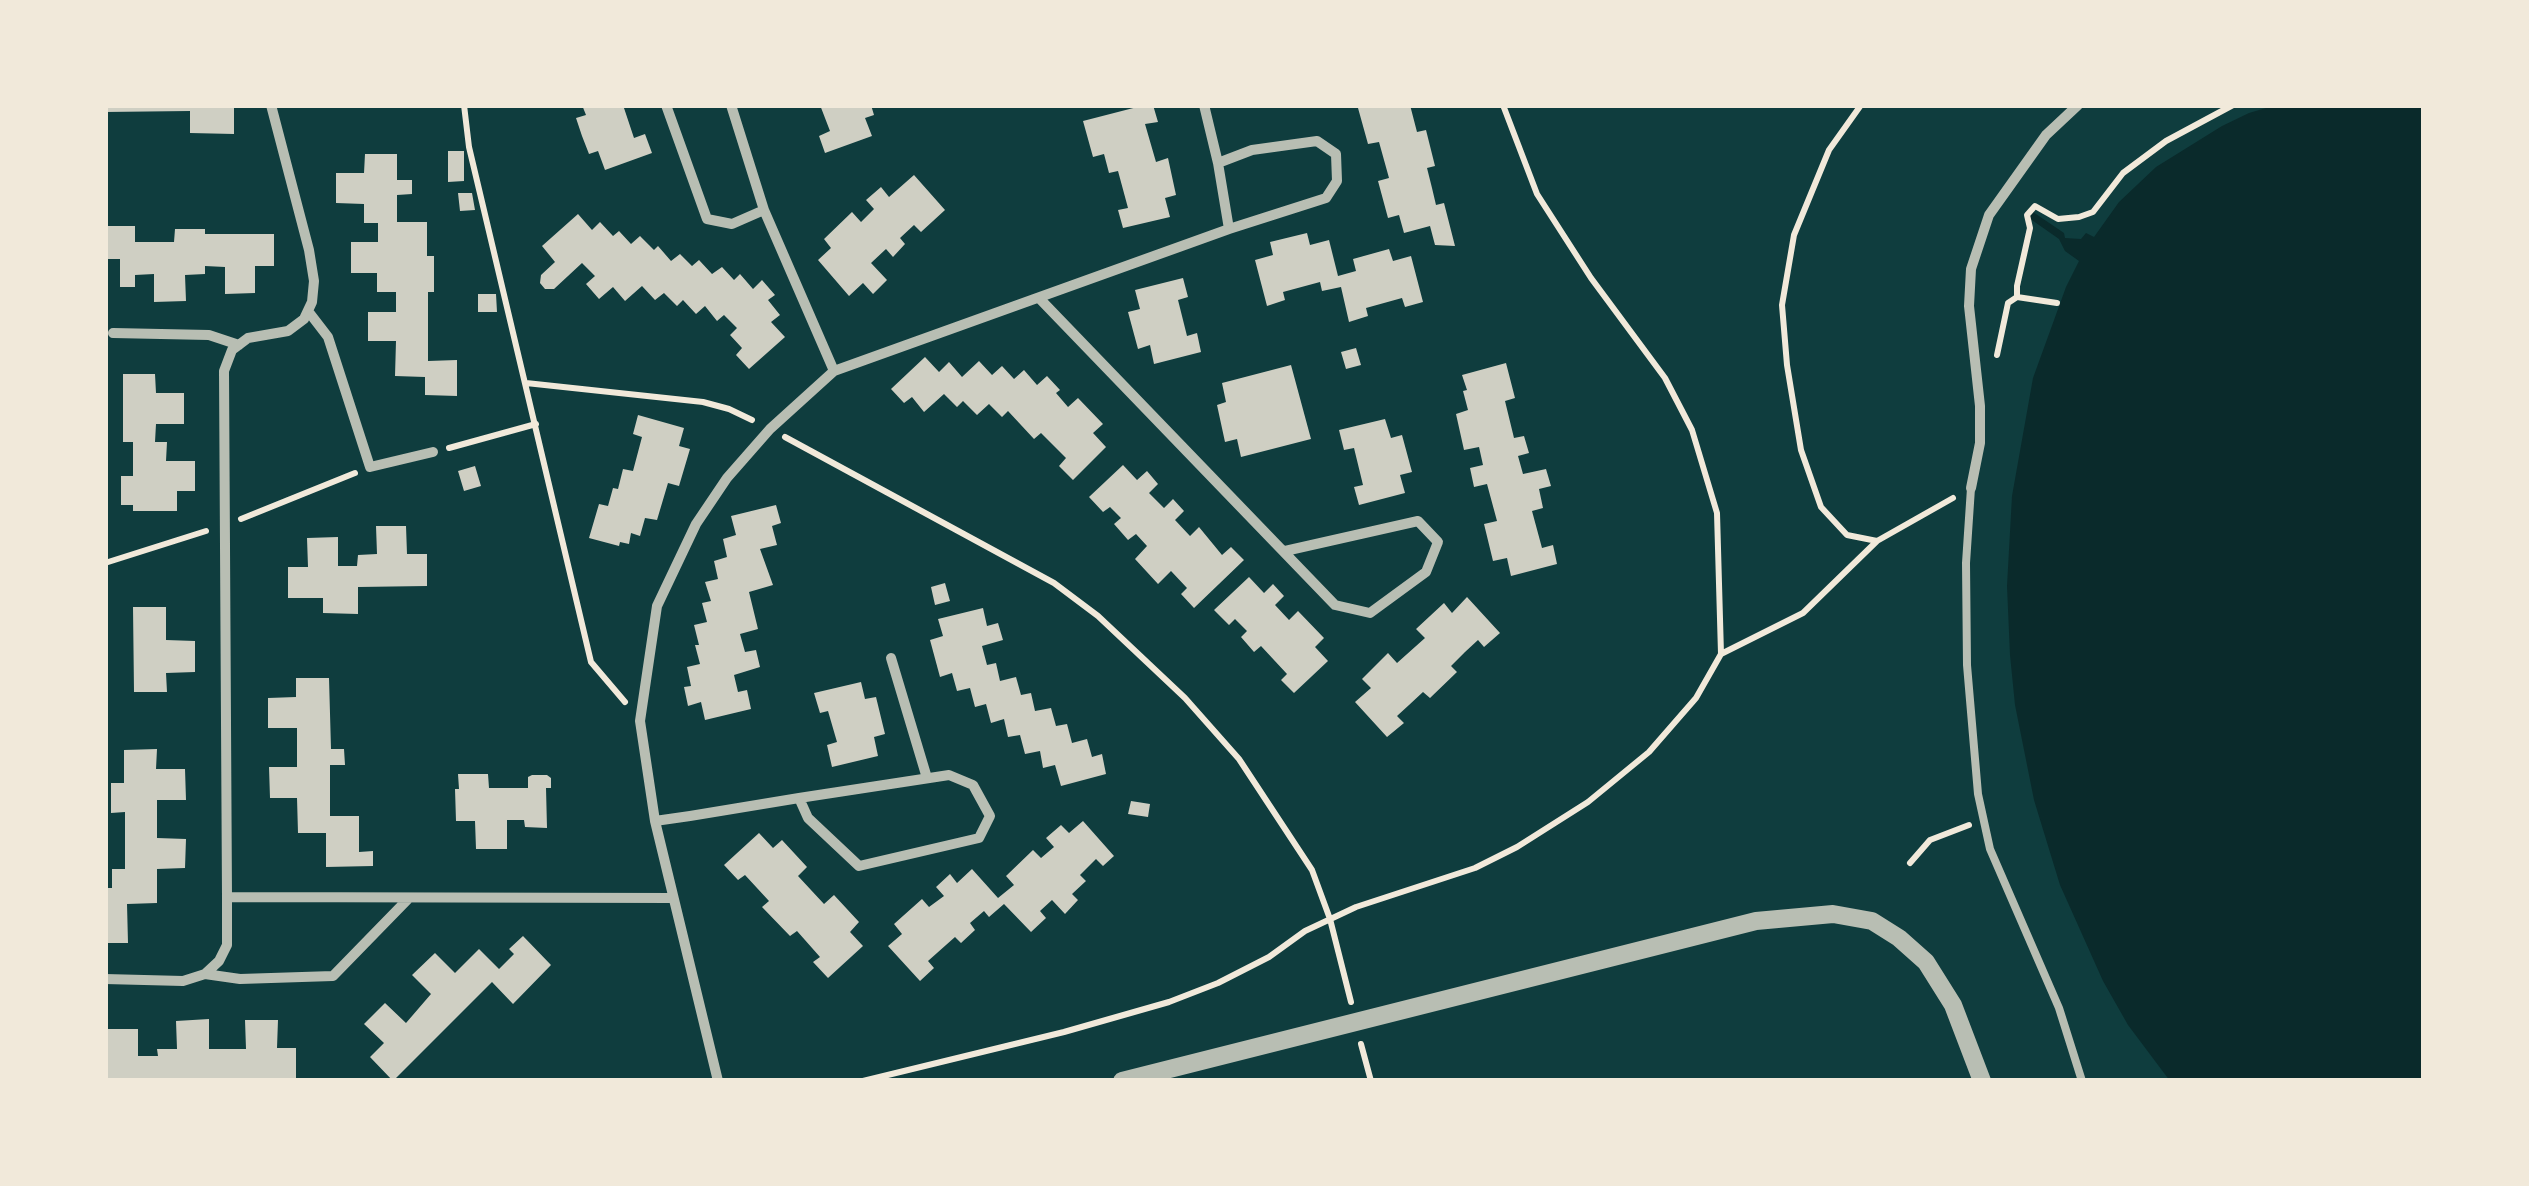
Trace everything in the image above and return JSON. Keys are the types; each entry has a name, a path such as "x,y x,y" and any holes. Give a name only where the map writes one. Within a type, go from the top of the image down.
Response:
{"street":[{"path":"205,974 219,962 227,945 224,370 232,350 248,338 288,332 304,319 312,302 314,282 271,105"},
{"path":"666,105 708,219 732,224 764,210"},
{"path":"730,105 764,210 834,371"},
{"path":"1204,105 1229,228"},
{"path":"1972,488 1980,443 1980,406 1972,355 1971,269 1988,215 2046,135 2078,105"},
{"path":"718,1081 655,821 640,721 657,606 696,524 728,478 770,429 834,371 1229,228 1326,198 1336,181 1336,154 1317,140 1252,150 1218,163"},
{"path":"1039,298 1335,605 1370,613 1426,572 1438,542 1418,521 1285,551"},
{"path":"308,310 328,337 370,467 433,452"},
{"path":"113,333 209,335 238,345"},
{"path":"891,658 927,778"},
{"path":"655,821 799,798 949,775 972,785 990,816 979,838 859,866 808,818 799,798"},
{"path":"227,897 672,898"},
{"path":"105,980 184,980 205,974 240,979 333,976 409,898"},
{"path":"1122,1081 1756,922 1833,914 1872,921 1926,962 1953,1005 1982,1081"}],"lane":[{"path":"1972,488 1966,563 1967,665 1978,794 1990,849 2059,1008 2082,1081"}],"path":[{"path":"464,105 469,147 591,662 640,721"},
{"path":"863,1081 1169,1002 1218,984 1356,906 1476,868 1588,802 1649,752 1696,698 1721,654 1717,513 1692,430 1665,378 1590,278 1537,194 1503,105"},
{"path":"1862,105 1829,150 1794,235 1782,305 1786,365 1802,450 1821,507 1847,535 1877,541"},
{"path":"2017,297 2016,286 2030,228 2027,215 2035,206 2058,219 2092,212 2123,173 2166,141 2233,105"},
{"path":"1980,406 1991,383 2008,303 2017,297 2056,303"},
{"path":"526,384 703,402 730,409 1054,584 1098,616 1185,698 1239,759 1312,870 1335,942"},
{"path":"433,452 536,424"},
{"path":"1721,654 1804,613 1877,541 1972,488"},
{"path":"1910,864 1930,840 1984,819"}],"water":[{"path":"2276,105 2424,105 2424,1081 2170,1081 2128,1025 2103,981 2060,885 2034,800 2015,705 2007,586 2012,496 2033,378 2079,261 2065,251 2059,239 2029,218 2033,212 2064,233 2065,238 2081,239 2086,233 2094,237 2119,202 2156,167 2222,126"}],"building":[{"path":"105,105 234,105 234,134 190,133 190,111 105,112"},
{"path":"582,105 623,105 634,138 645,134 652,153 605,170 598,151 589,154 582,136 576,118 586,115"},
{"path":"820,105 871,105 874,115 865,118 872,136 825,153 819,136 830,131"},
{"path":"1153,105 1158,122 1145,124 1156,162 1168,158 1176,195 1165,198 1170,217 1123,228 1118,210 1128,208 1118,171 1109,173 1104,154 1093,157 1083,121"},
{"path":"1410,105 1417,132 1426,130 1435,166 1427,168 1436,205 1444,203 1455,246 1435,245 1430,226 1404,233 1399,215 1388,218 1378,181 1389,178 1379,142 1368,144 1358,108"},
{"path":"448,151 464,151 464,181 448,182"},
{"path":"365,154 397,154 397,180 412,180 412,194 397,195 397,222 427,222 427,256 434,256 434,292 428,292 428,361 457,360 457,396 425,395 425,377 395,376 396,341 368,341 368,312 396,312 396,292 377,292 377,273 351,273 351,242 378,242 378,223 364,223 364,204 336,203 336,173 364,173"},
{"path":"914,175 945,210 921,232 914,225 900,238 905,244 893,257 886,249 871,263 887,280 873,294 863,283 849,296 818,260 831,248 824,239 852,212 861,222 874,209 866,200 881,187 889,197"},
{"path":"458,193 472,193 475,210 460,211"},
{"path":"578,214 592,230 600,222 613,236 619,231 631,244 640,236 654,250 658,246 671,261 680,254 692,266 699,260 712,274 722,267 734,280 740,274 753,289 762,280 775,295 768,300 780,315 771,322 785,337 749,369 736,355 742,348 730,335 737,328 724,315 717,321 705,306 696,314 683,300 677,306 664,293 655,300 642,286 625,301 613,287 599,299 586,284 595,276 582,263 554,289 545,289 540,283 541,275 555,262 542,246"},
{"path":"105,226 135,226 135,242 174,242 175,229 205,229 205,234 274,234 274,266 255,266 255,293 225,294 225,267 205,266 205,274 185,275 186,301 154,302 154,274 135,275 135,287 120,287 120,259 105,259"},
{"path":"1307,233 1310,245 1329,240 1338,276 1356,271 1353,259 1389,249 1393,261 1411,256 1423,302 1405,307 1402,298 1366,308 1368,316 1349,322 1341,287 1322,291 1320,282 1283,292 1285,300 1267,306 1255,260 1273,255 1270,242"},
{"path":"1183,278 1188,297 1178,300 1187,336 1197,333 1201,352 1154,364 1150,345 1138,349 1128,312 1140,309 1135,290"},
{"path":"478,294 496,294 497,312 478,312"},
{"path":"1356,348 1361,365 1346,369 1341,352"},
{"path":"925,357 939,372 949,362 962,377 979,361 992,375 1002,366 1014,379 1024,370 1037,385 1047,376 1068,407 1078,398 1103,424 1093,433 1106,447 1073,480 1059,466 1066,458 1041,433 1034,439 1008,411 1002,417 989,404 977,415 963,401 957,407 944,394 924,412 912,397 904,403 891,389"},
{"path":"1506,363 1515,398 1505,401 1514,438 1524,436 1529,453 1518,456 1523,474 1546,469 1551,486 1539,489 1543,508 1532,511 1542,548 1553,545 1557,564 1511,576 1507,558 1493,561 1484,524 1497,521 1487,484 1474,487 1470,468 1483,465 1479,447 1464,450 1456,414 1468,410 1462,375"},
{"path":"1291,365 1311,439 1241,457 1237,439 1225,442 1217,405 1226,402 1222,383"},
{"path":"123,374 155,374 156,393 184,393 184,424 156,424 155,442 167,442 166,461 195,461 195,491 177,491 177,511 133,511 133,505 121,505 121,476 133,476 133,442 123,442"},
{"path":"638,415 684,428 679,446 690,449 679,486 668,483 657,520 645,518 640,536 631,533 629,544 620,542 619,546 589,538 599,504 608,506 623,469 633,471 642,437 633,434"},
{"path":"1385,419 1391,438 1402,435 1412,472 1400,475 1405,493 1359,505 1354,487 1363,485 1354,448 1344,450 1339,430"},
{"path":"1123,465 1137,480 1147,471 1158,484 1149,493 1164,508 1173,499 1184,511 1175,520 1190,536 1199,527 1222,555 1231,547 1244,560 1194,608 1181,594 1187,588 1171,571 1158,584 1135,559 1147,546 1136,534 1128,540 1114,524 1121,518 1110,507 1103,512 1089,497"},
{"path":"475,466 481,486 464,491 458,471"},
{"path":"776,505 781,523 772,526 777,545 760,549 773,585 749,592 758,629 740,634 745,652 756,650 760,667 734,675 738,692 747,690 751,709 705,720 701,702 688,706 684,687 691,686 687,667 700,664 694,625 707,622 702,603 711,601 705,582 718,579 714,561 727,557 723,539 736,535 731,516"},
{"path":"376,526 406,526 407,554 427,554 427,586 358,587 358,614 323,613 323,598 288,598 288,567 308,567 307,538 338,537 338,566 357,566 358,555 377,554"},
{"path":"1249,577 1264,593 1273,584 1284,596 1275,605 1289,620 1298,611 1324,638 1315,647 1328,661 1294,693 1281,680 1287,674 1261,646 1254,652 1241,637 1247,631 1235,619 1229,625 1214,610"},
{"path":"945,583 950,601 935,605 931,587"},
{"path":"1467,597 1500,633 1484,647 1478,640 1451,666 1457,672 1430,698 1423,692 1397,716 1404,723 1387,737 1355,702 1371,688 1362,679 1388,653 1397,663 1425,638 1416,629 1444,603 1452,613"},
{"path":"133,607 166,607 166,640 195,641 195,672 166,673 167,692 134,692"},
{"path":"983,608 987,626 998,623 1003,640 982,646 987,665 996,663 1000,681 1016,677 1021,695 1031,693 1035,711 1051,708 1056,726 1067,724 1072,743 1087,739 1092,757 1102,754 1106,774 1061,786 1055,765 1043,768 1040,751 1025,754 1020,735 1008,737 1004,719 991,723 986,704 975,707 970,688 957,691 952,673 940,677 930,640 943,636 938,619"},
{"path":"296,678 329,678 331,749 344,749 345,765 330,765 330,816 359,816 359,852 373,851 373,866 326,867 326,833 298,833 297,798 270,798 269,767 297,767 297,728 268,728 268,698 296,697"},
{"path":"861,682 865,699 876,697 885,734 874,737 878,756 832,767 827,745 837,742 828,711 820,713 814,693"},
{"path":"157,749 156,769 185,769 186,800 157,800 157,838 186,839 185,868 157,869 157,903 127,904 128,943 105,943 105,888 112,888 112,869 125,869 125,812 111,813 111,783 124,783 124,750"},
{"path":"458,774 488,774 489,788 528,788 528,777 547,775 551,788 546,788 547,828 525,827 524,820 507,820 507,849 476,849 475,821 456,821"},
{"path":"1131,801 1150,804 1148,817 1128,814"},
{"path":"1083,821 1114,856 1103,866 1096,859 1080,875 1086,881 1072,894 1078,900 1065,914 1052,900 1040,911 1046,918 1031,932 1004,904 989,917 984,911 970,923 975,930 961,943 955,937 928,961 934,968 920,981 888,946 902,934 894,924 922,899 929,907 944,896 936,887 950,874 957,883 972,869 998,898 1014,885 1006,876 1033,850 1041,858 1054,847 1046,838 1061,825 1069,833"},
{"path":"759,833 773,848 782,840 807,867 798,876 824,904 834,895 859,922 850,932 863,946 828,978 813,962 820,957 797,931 790,936 762,907 769,901 745,875 738,880 724,865"},
{"path":"523,936 551,965 513,1004 492,982 393,1081 370,1057 384,1043 364,1024 385,1003 406,1023 431,994 412,975 435,953 455,973 479,949 499,969 514,954 509,949"},
{"path":"209,1019 209,1049 246,1049 245,1020 278,1020 277,1048 296,1048 296,1081 105,1081 106,1029 138,1029 138,1056 158,1056 157,1049 177,1049 176,1021"}]}
